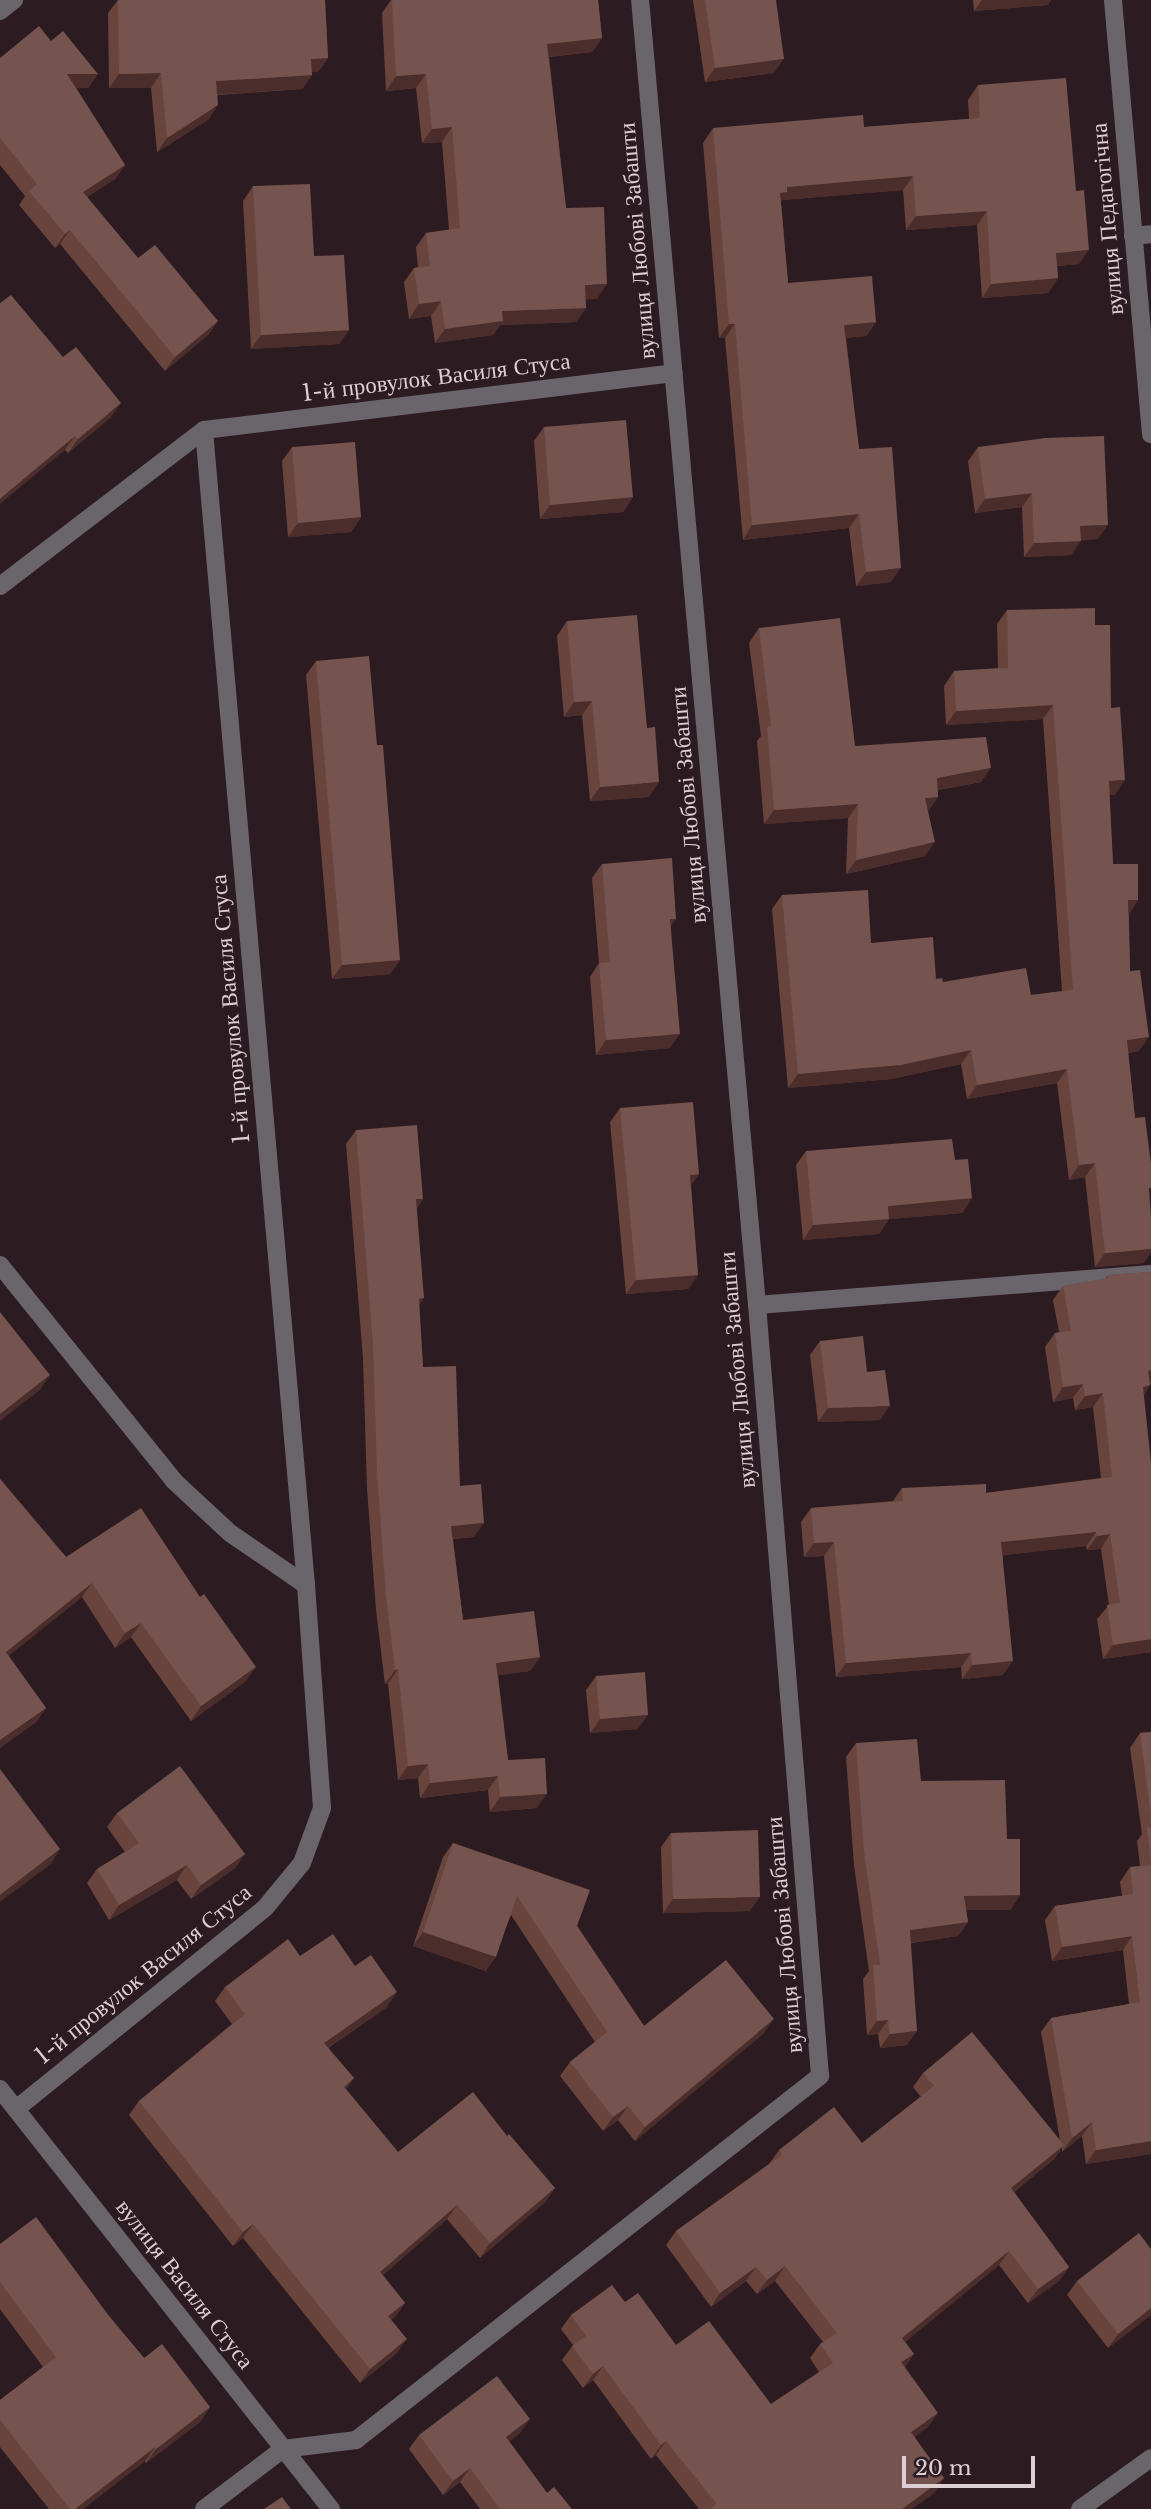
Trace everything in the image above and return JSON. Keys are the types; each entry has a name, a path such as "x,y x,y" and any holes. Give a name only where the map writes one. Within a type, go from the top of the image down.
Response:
{"street":[{"path":"0,11 14,0"},
{"name":"вулиця Любові Забашти","path":"283,2449 356,2440 820,2076 757,1305 640,0"},
{"name":"вулиця Педагогічна","path":"1113,0 1142,235 1151,434"},
{"name":"1-й провулок Василя Стуса","path":"16,2109 265,1908 302,1863 322,1808 306,1585 204,430 674,373"},
{"path":"0,586 204,430"},
{"path":"0,1265 174,1481 230,1533 306,1585"},
{"path":"757,1305 1151,1274"},
{"name":"вулиця Василя Стуса","path":"0,2089 331,2509"},
{"path":"204,2509 283,2449"},
{"path":"1080,2509 1151,2458"}],"building":[{"path":"118,0 325,0 328,58 311,59 312,75 216,81 218,105 167,138 161,73 119,74"},
{"path":"392,0 598,0 602,38 547,44 566,208 604,207 607,284 585,285 586,308 502,311 503,321 445,329 441,301 419,304 414,268 430,266 426,233 460,228 452,127 432,129 426,74 396,76"},
{"path":"705,0 776,0 784,59 715,68"},
{"path":"39,26 51,41 63,31 98,74 67,74 125,165 83,192 138,258 155,245 218,321 175,357 70,230 65,234 29,191 37,184 0,138 0,58"},
{"path":"1066,78 1076,191 1084,190 1089,250 1056,253 1058,278 991,284 987,211 916,216 913,176 787,187 787,192 780,193 788,283 872,276 876,322 844,325 859,449 892,447 901,568 866,572 859,514 752,525 735,324 729,324 713,128 863,115 864,127 980,118 978,85"},
{"path":"310,184 314,256 344,255 349,330 261,335 253,186"},
{"path":"11,295 63,357 76,347 121,403 78,439 75,436 0,499 0,303"},
{"path":"626,420 633,497 550,505 544,427"},
{"path":"1104,436 1108,525 1080,526 1081,541 1034,543 1032,493 985,499 978,447 1045,438"},
{"path":"355,442 361,517 298,523 292,447"},
{"path":"1095,608 1095,625 1110,625 1111,708 1120,707 1125,780 1109,781 1113,864 1138,864 1138,900 1128,900 1130,971 1140,970 1149,1037 1127,1040 1135,1118 1145,1117 1151,1164 1151,1249 1105,1253 1095,1163 1079,1165 1067,1069 977,1085 971,1050 901,1065 798,1074 782,895 868,890 871,943 933,937 936,979 942,978 943,982 1026,968 1031,995 1073,990 1053,705 956,711 954,671 1008,668 1007,610"},
{"path":"637,615 647,728 655,727 659,782 600,787 592,701 574,702 567,621"},
{"path":"840,618 855,746 986,737 991,768 937,778 938,797 925,798 935,842 856,860 858,804 774,810 767,727 771,726 759,628"},
{"path":"369,656 377,745 383,745 400,960 342,965 316,661"},
{"path":"672,858 676,919 670,919 680,1034 606,1040 599,963 610,962 602,864"},
{"path":"693,1102 699,1174 690,1175 698,1275 636,1280 620,1108"},
{"path":"417,1125 423,1199 416,1199 424,1298 419,1299 423,1367 456,1366 460,1486 481,1484 484,1523 451,1526 463,1620 534,1611 540,1657 496,1663 508,1760 545,1758 547,1794 500,1797 498,1776 430,1783 428,1764 408,1766 398,1669 395,1670 386,1596 377,1473 373,1345 356,1130"},
{"path":"952,1139 955,1160 968,1159 972,1198 888,1206 889,1219 813,1225 806,1151"},
{"path":"1151,1272 1151,1370 1148,1371 1150,1385 1143,1387 1151,1463 1151,1639 1113,1645 1107,1605 1120,1603 1110,1534 1097,1536 1096,1532 1001,1542 1013,1661 972,1665 971,1653 846,1663 834,1542 814,1543 811,1508 903,1501 902,1488 986,1484 986,1493 1112,1477 1103,1393 1085,1396 1083,1384 1063,1387 1055,1333 1071,1331 1063,1286 1108,1278 1108,1275"},
{"path":"0,1312 50,1375 0,1414"},
{"path":"863,1336 867,1372 885,1370 890,1406 828,1408 820,1341"},
{"path":"0,1479 66,1557 141,1508 200,1597 204,1594 256,1667 201,1706 141,1623 125,1633 92,1583 6,1652 46,1708 0,1740"},
{"path":"645,1672 648,1715 600,1719 596,1676"},
{"path":"1151,1732 1151,1816 1140,1733"},
{"path":"917,1739 921,1781 1005,1780 1007,1839 1020,1839 1020,1895 964,1896 968,1922 910,1930 917,2031 890,2034 888,2020 877,2021 873,1965 880,1965 864,1851 856,1743"},
{"path":"180,1766 245,1854 201,1885 187,1865 119,1905 97,1869 139,1843 117,1813"},
{"path":"0,1769 60,1849 0,1895"},
{"path":"1147,1827 1151,1827 1151,1863"},
{"path":"758,1830 760,1897 673,1899 671,1833"},
{"path":"453,1843 590,1890 577,1926 644,2026 726,1960 774,2019 645,2127 628,2106 613,2117 570,2062 607,2032 517,1896 496,1957 423,1932"},
{"path":"1151,1865 1151,2141 1096,2150 1092,2122 1072,2138 1051,2018 1140,2002 1132,1936 1062,1947 1055,1906 1133,1894 1130,1867"},
{"path":"333,1934 355,1966 371,1955 397,1992 324,2043 354,2078 344,2087 398,2152 473,2092 507,2136 509,2134 555,2188 490,2243 457,2205 380,2272 405,2303 388,2316 407,2339 370,2369 253,2224 243,2232 139,2101 245,2014 225,1987 288,1939 300,1956"},
{"path":"972,2032 1064,2145 1011,2188 1069,2267 1038,2289 1009,2251 902,2338 914,2354 901,2362 938,2413 911,2432 944,2478 902,2509 710,2509 717,2504 666,2441 661,2445 603,2366 593,2374 572,2346 586,2336 571,2315 612,2285 625,2302 638,2293 676,2345 709,2321 771,2404 833,2363 820,2344 837,2333 785,2266 767,2280 756,2267 720,2293 676,2231 782,2155 779,2150 834,2107 862,2143 934,2086 923,2073"},
{"path":"36,2217 109,2316 144,2358 162,2344 210,2407 75,2509 70,2509 0,2420 0,2400 56,2357 0,2282 0,2244"},
{"path":"1139,2233 1151,2249 1151,2308 1118,2334 1077,2281"},
{"path":"497,2376 530,2419 506,2437 547,2493 554,2487 572,2509 500,2509 470,2468 453,2481 419,2435"},
{"path":"282,2497 291,2509 264,2509"}]}
